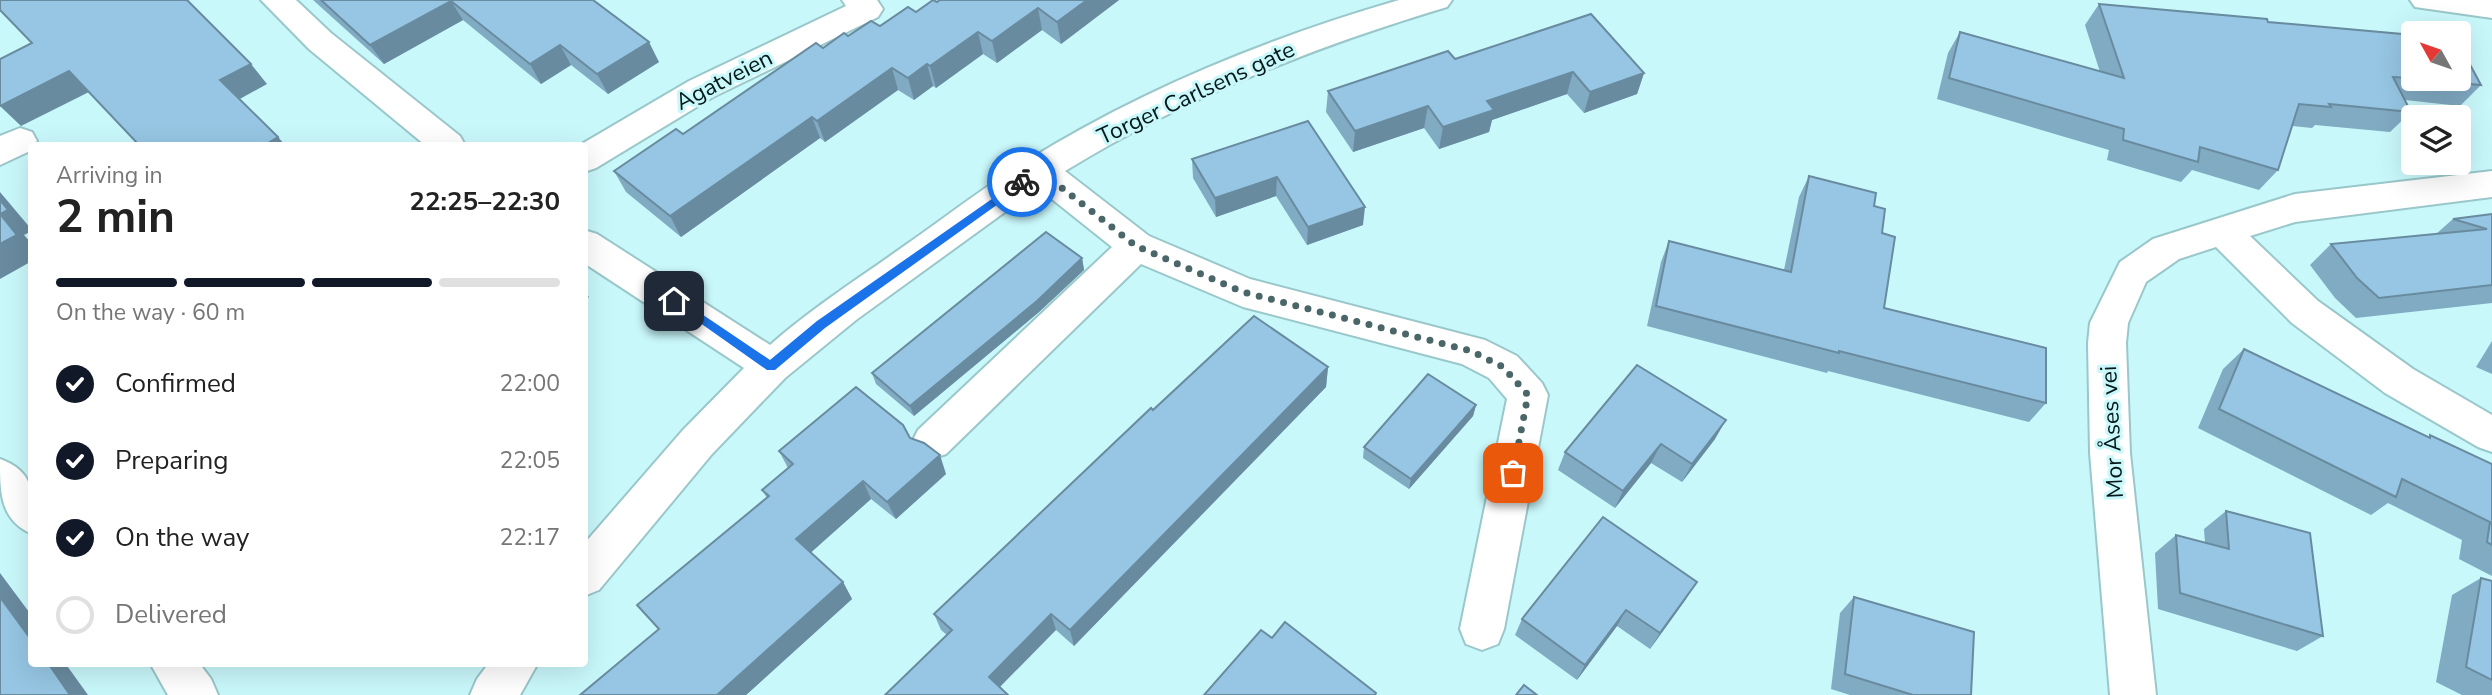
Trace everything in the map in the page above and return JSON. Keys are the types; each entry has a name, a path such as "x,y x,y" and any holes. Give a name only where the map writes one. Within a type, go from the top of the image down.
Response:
{"street":[{"path":"277,0 320,41 443,142"},
{"name":"Torger Carlsens gate","path":"588,571 711,426 771,366 821,324 1039,170 1144,112 1258,58 1370,18 1436,0"},
{"path":"2426,0 2492,7"},
{"name":"Agatveien","path":"588,157 701,89 872,3"},
{"path":"1039,170 1136,246 1243,292 1471,351 1503,367 1528,395 1482,629"},
{"name":"Mor Åses vei","path":"2133,695 2110,453 2107,343 2109,323 2116,303 2133,272 2166,249 2295,208 2492,184"},
{"path":"2221,230 2305,312 2399,381 2492,435"},
{"path":"932,442 1136,246"},
{"path":"588,247 771,366"},
{"path":"0,477 28,511"},
{"path":"175,667 195,695"},
{"path":"493,695 513,667"}],"building":[{"path":"0,0 187,0 251,64 220,80 278,137 270,142 136,142 69,71 0,106 0,59 32,43 0,10"},
{"path":"321,0 593,0 649,42 597,74 560,45 530,64 451,1 370,45"},
{"path":"933,0 1087,0 1057,22 1038,8 992,41 978,32 908,78 892,68 817,121 812,117 670,216 614,171 676,129 683,134 816,43 823,48 844,33 848,36 871,21 880,26 908,7 916,12"},
{"path":"2099,4 2401,34 2401,77 2393,77 2407,105 2401,105 2401,111 2299,104 2278,170 2200,147 2198,162 2123,140 2124,129 1949,78 1960,32 2124,78"},
{"path":"1591,14 1644,73 1590,92 1573,72 1487,101 1494,110 1443,127 1428,106 1355,131 1328,91 1448,51 1455,59"},
{"path":"2471,66 2481,85 2471,84"},
{"path":"1308,121 1365,207 1308,227 1277,177 1215,198 1192,159"},
{"path":"1809,176 1876,193 1874,206 1885,209 1882,233 1895,237 1884,308 2046,348 2046,403 1656,306 1669,241 1791,272"},
{"path":"0,200 8,210 0,214"},
{"path":"0,214 17,235 0,244"},
{"path":"2492,214 2492,285 2379,298 2357,278 2331,244 2487,229 2453,219"},
{"path":"1046,232 1082,258 1037,301 910,406 872,373"},
{"path":"1254,316 1328,367 1070,630 1051,614 989,677 1008,695 885,695 952,630 934,614 1151,408 1153,410"},
{"path":"2244,349 2430,438 2430,435 2492,464 2492,545 2487,542 2490,522 2402,479 2396,497 2219,409"},
{"path":"1637,365 1726,420 1692,464 1661,444 1623,491 1565,452"},
{"path":"1428,374 1476,405 1411,479 1364,447"},
{"path":"856,387 903,425 910,438 924,443 940,455 887,502 863,481 796,539 843,582 717,695 580,695 659,629 637,605 769,496 762,490 793,464 779,451"},
{"path":"2226,511 2310,533 2323,636 2180,593 2176,535 2229,549"},
{"path":"1603,517 1697,582 1660,633 1626,610 1585,665 1522,619"},
{"path":"2481,578 2492,581 2492,680 2466,667"},
{"path":"0,597 28,636 28,667 51,667 70,695 0,695"},
{"path":"1854,597 1974,632 1971,695 1913,695 1845,674"},
{"path":"1285,622 1376,693 1375,695 1204,695 1261,630 1272,638"},
{"path":"1524,685 1537,695 1516,695"}],"way so far":[{"path":"1022,182 1039,170 1136,246 1243,292 1471,351 1503,367 1528,395 1513,473"}],"route":[{"path":"674,301 771,366 821,324 1022,182"}]}
